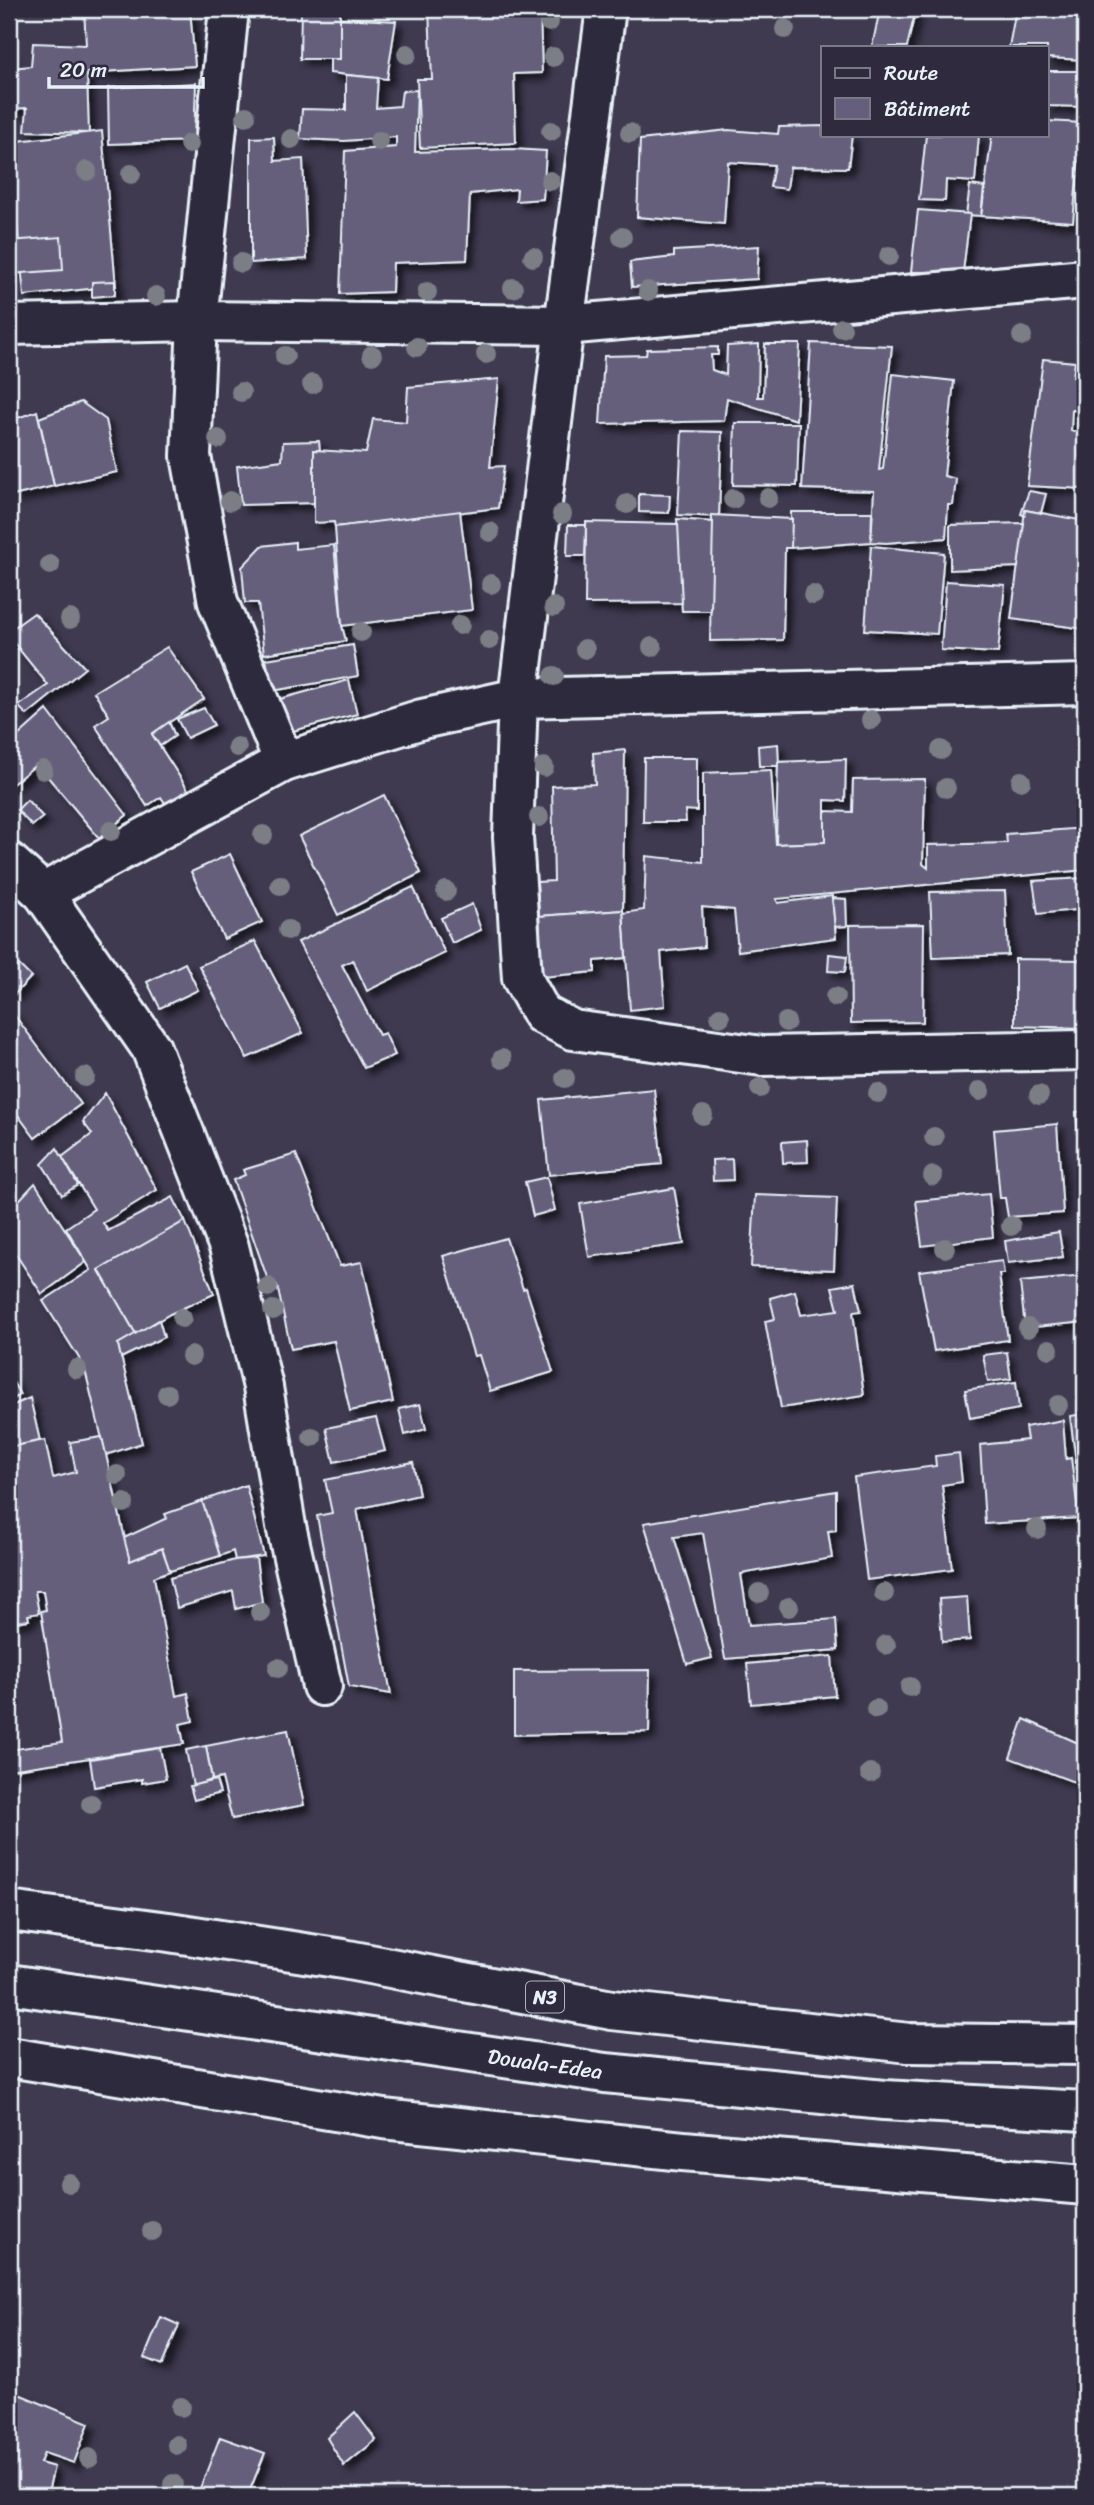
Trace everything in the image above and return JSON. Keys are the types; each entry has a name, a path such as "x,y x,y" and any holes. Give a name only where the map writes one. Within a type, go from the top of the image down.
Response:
{"main road":[{"path":"229,9 197,321 191,456 218,602 284,762"},
{"path":"606,9 519,698 513,837 523,978 542,1014 573,1030 762,1056 1085,1050"},
{"path":"9,325 197,321 564,325 1085,279"},
{"path":"43,893 284,762 422,719 519,698 1085,684"},
{"path":"9,862 43,893 151,1048 229,1247 263,1387 286,1526 322,1686"},
{"name":"N3","path":"9,1911 343,1959 612,2010 909,2043 1085,2045"},
{"name":"Douala-Edea","path":"9,1984 605,2073 884,2100 1085,2111"},
{"path":"9,2057 383,2119 683,2151 1085,2185"}],"building":[{"path":"84,9 190,9 195,66 87,73 89,133 25,131 27,108 9,109 9,50 11,68 31,66 33,43 86,45"},
{"path":"301,9 340,9 340,59 300,59"},
{"path":"429,9 540,9 542,73 514,74 516,143 420,148 417,79 432,79"},
{"path":"880,9 916,9 907,46 872,46"},
{"path":"1016,9 1085,9 1085,60 1048,58 1048,46 1009,46"},
{"path":"340,18 396,21 387,79 330,73 330,59 340,59"},
{"path":"1048,71 1085,71 1085,107 1048,106"},
{"path":"346,75 378,78 376,108 400,106 402,91 417,90 415,152 512,149 546,151 543,199 516,201 517,189 470,194 467,260 393,263 392,292 340,294 345,151 396,147 396,137 344,141 300,139 302,109 346,110"},
{"path":"196,83 194,141 109,144 108,88"},
{"path":"1048,121 1082,123 1073,222 981,216 992,136 1048,136"},
{"path":"821,126 821,136 852,136 848,168 790,167 787,189 770,187 774,165 728,162 724,224 637,217 640,140 728,130 778,134 779,127"},
{"path":"102,131 116,286 24,296 9,142"},
{"path":"926,136 979,136 975,182 946,180 945,201 919,200"},
{"path":"274,137 275,161 303,159 307,259 251,263 251,138"},
{"path":"970,185 984,187 981,216 966,215"},
{"path":"918,210 970,214 963,272 911,272"},
{"path":"61,237 63,270 9,274 9,241"},
{"path":"759,246 757,279 632,287 630,262 674,257 674,251"},
{"path":"115,281 115,295 92,297 92,282"},
{"path":"811,343 892,346 879,470 883,469 893,374 954,381 944,476 956,479 953,505 948,505 946,538 871,542 874,491 802,489"},
{"path":"759,344 758,397 763,397 765,344 800,344 796,420 727,398 724,421 600,424 604,356 646,355 647,349 718,347 718,355 711,355 712,370 726,375 727,346"},
{"path":"1043,359 1075,362 1073,377 1083,378 1079,411 1072,410 1071,431 1085,431 1085,489 1027,486"},
{"path":"499,379 490,467 504,466 498,508 335,527 334,522 314,523 314,450 366,453 373,419 406,422 408,387"},
{"path":"81,402 106,420 117,472 54,486 39,418"},
{"path":"37,411 54,486 13,496 9,484 9,421"},
{"path":"735,423 799,423 797,486 733,485"},
{"path":"682,431 722,432 719,517 678,515"},
{"path":"319,441 320,450 314,450 314,503 241,505 237,466 282,460 283,442"},
{"path":"1029,491 1046,494 1041,513 1025,510 1025,516 1021,514"},
{"path":"639,494 670,495 669,513 639,512"},
{"path":"1025,510 1085,521 1085,629 1011,619"},
{"path":"460,511 472,610 342,626 335,527"},
{"path":"791,512 872,512 871,542 791,548"},
{"path":"712,515 792,519 791,548 785,548 783,640 710,641"},
{"path":"677,519 713,522 711,611 682,611"},
{"path":"586,522 678,524 682,603 585,604"},
{"path":"1024,523 1018,567 950,570 950,525"},
{"path":"568,525 586,525 585,556 567,556"},
{"path":"295,542 295,549 334,545 342,626 346,641 264,654 258,603 245,603 242,567 262,546"},
{"path":"871,546 944,553 937,634 865,630"},
{"path":"946,581 1005,585 998,653 941,650"},
{"path":"34,613 85,668 27,715 18,706 48,685 9,637 9,631"},
{"path":"353,645 358,676 272,691 266,659"},
{"path":"167,647 204,699 152,734 192,796 169,809 161,797 147,806 95,725 109,716 94,692"},
{"path":"349,680 357,714 289,732 280,699"},
{"path":"204,708 214,725 187,738 177,719"},
{"path":"47,710 127,815 99,838 37,764 9,787 9,744"},
{"path":"169,722 175,736 160,746 152,734"},
{"path":"778,744 779,766 759,766 758,746"},
{"path":"625,750 623,910 539,916 537,882 554,881 552,786 595,784 593,753"},
{"path":"644,758 697,758 697,811 685,810 686,822 643,822"},
{"path":"846,759 845,801 825,800 825,842 776,844 778,762"},
{"path":"771,770 776,844 825,842 825,811 852,812 853,780 925,779 923,864 928,868 928,845 1007,843 1006,834 1085,828 1085,870 776,899 778,903 832,896 836,938 738,951 734,910 702,907 704,947 661,952 665,1006 630,1010 623,913 644,910 646,856 703,862 703,773"},
{"path":"384,795 421,873 338,915 299,836"},
{"path":"27,800 43,817 32,826 17,810"},
{"path":"230,854 262,922 224,939 191,872"},
{"path":"1085,878 1085,909 1038,914 1033,881"},
{"path":"413,887 445,953 367,991 353,960 342,965 379,1035 385,1033 395,1055 364,1068 298,942"},
{"path":"1005,891 1008,955 933,958 930,892"},
{"path":"832,898 846,899 847,926 835,927"},
{"path":"472,904 481,930 452,943 441,918"},
{"path":"623,910 626,958 595,961 595,972 542,977 539,916"},
{"path":"924,924 923,1022 851,1023 850,925"},
{"path":"255,941 303,1033 247,1058 199,966"},
{"path":"829,954 847,956 845,972 828,971"},
{"path":"1015,959 1083,960 1084,1028 1015,1026"},
{"path":"185,963 198,990 160,1008 147,982"},
{"path":"19,965 31,977 13,996 9,992 9,975"},
{"path":"9,1008 81,1104 35,1138 9,1103"},
{"path":"654,1089 662,1164 549,1175 541,1100"},
{"path":"105,1093 157,1190 103,1223 108,1231 173,1197 185,1221 99,1270 136,1334 118,1344 142,1443 106,1455 84,1366 43,1301 91,1270 66,1228 94,1209 62,1157 92,1134 83,1122"},
{"path":"1085,1111 1085,1225 1076,1112"},
{"path":"1057,1124 1063,1213 1008,1217 1005,1198 1000,1198 994,1130"},
{"path":"807,1140 808,1162 783,1163 782,1142"},
{"path":"57,1148 78,1185 62,1195 42,1164"},
{"path":"296,1154 340,1266 362,1262 393,1402 350,1411 334,1341 291,1349 277,1285 270,1286 233,1180 245,1175 243,1170"},
{"path":"732,1159 733,1180 713,1181 712,1160"},
{"path":"547,1177 555,1210 533,1216 525,1182"},
{"path":"35,1183 86,1262 42,1294 9,1244 9,1211"},
{"path":"674,1188 684,1244 589,1257 580,1204"},
{"path":"989,1194 993,1237 922,1246 916,1201"},
{"path":"755,1195 837,1198 834,1270 751,1267"},
{"path":"185,1221 214,1294 170,1314 136,1334 99,1270"},
{"path":"1059,1232 1063,1257 1008,1263 1005,1241"},
{"path":"506,1238 523,1289 526,1288 553,1372 490,1391 479,1355 474,1356 443,1256"},
{"path":"1002,1261 1004,1274 999,1274 1008,1340 934,1351 919,1271"},
{"path":"1085,1276 1085,1322 1025,1328 1020,1282"},
{"path":"855,1283 861,1311 853,1312 864,1395 781,1408 765,1321 775,1319 770,1298 795,1291 801,1315 838,1310 832,1287"},
{"path":"159,1320 164,1337 121,1358 118,1344"},
{"path":"1007,1352 1011,1379 988,1382 983,1355"},
{"path":"9,1375 20,1395 9,1402"},
{"path":"1016,1382 1019,1409 970,1418 965,1390"},
{"path":"30,1398 40,1441 9,1447 9,1407"},
{"path":"420,1404 426,1429 405,1435 399,1409"},
{"path":"1085,1414 1085,1468 1077,1470 1070,1416"},
{"path":"376,1418 385,1451 334,1462 326,1428"},
{"path":"1063,1420 1066,1459 1071,1458 1079,1518 985,1524 980,1445 1027,1440 1025,1427"},
{"path":"102,1437 130,1561 162,1548 170,1571 154,1577 176,1696 188,1693 193,1721 180,1724 184,1744 9,1770 9,1750 62,1742 41,1611 46,1610 43,1591 35,1591 39,1613 28,1615 29,1620 9,1623 9,1447 45,1440 53,1478 76,1472 70,1442"},
{"path":"959,1453 962,1482 942,1485 952,1569 867,1580 854,1477 936,1466 935,1456"},
{"path":"413,1462 419,1495 357,1509 391,1694 349,1687 317,1516 332,1513 325,1480"},
{"path":"246,1485 264,1556 235,1560 233,1551 220,1556 202,1501"},
{"path":"836,1491 836,1530 828,1531 832,1558 741,1574 749,1625 836,1619 838,1650 725,1659 703,1533 674,1537 712,1658 687,1664 644,1523"},
{"path":"202,1501 220,1556 170,1571 162,1548 130,1561 124,1538 167,1518 165,1514"},
{"path":"256,1558 262,1602 236,1609 233,1591 177,1608 170,1578 235,1560"},
{"path":"967,1597 970,1640 942,1642 939,1599"},
{"path":"832,1656 835,1696 751,1704 747,1664"},
{"path":"650,1670 649,1732 514,1735 514,1671"},
{"path":"1024,1719 1085,1746 1085,1776 1082,1785 1010,1758"},
{"path":"288,1730 304,1805 232,1819 222,1778 212,1780 206,1746"},
{"path":"206,1746 212,1780 193,1786 186,1750"},
{"path":"160,1748 166,1779 142,1783 142,1779 94,1787 90,1759"},
{"path":"216,1780 220,1793 194,1800 190,1786"},
{"path":"161,2317 179,2325 162,2365 144,2358"},
{"path":"9,2390 89,2423 74,2463 44,2453 40,2463 54,2467 47,2496 9,2496"},
{"path":"355,2412 376,2440 344,2466 327,2438"},
{"path":"220,2437 265,2453 248,2495 234,2492 233,2496 197,2496"}]}
